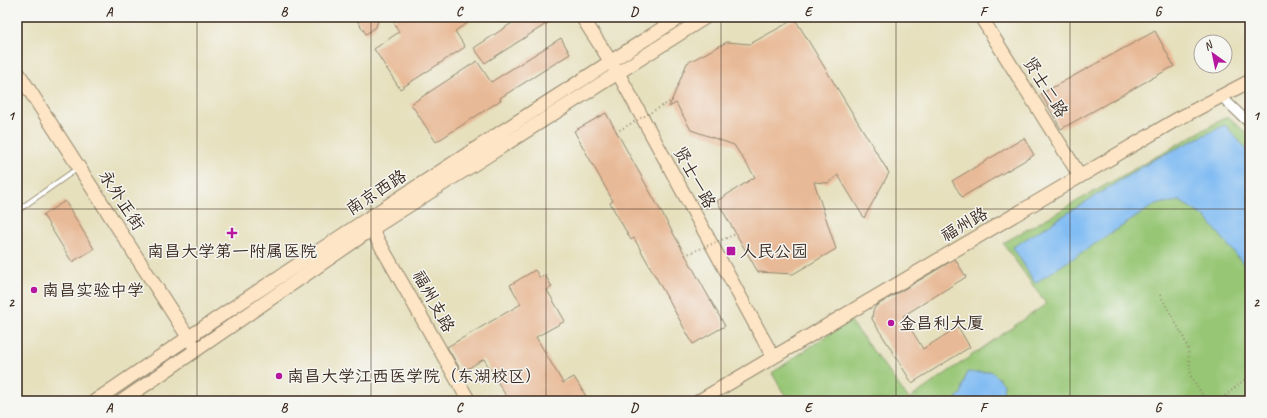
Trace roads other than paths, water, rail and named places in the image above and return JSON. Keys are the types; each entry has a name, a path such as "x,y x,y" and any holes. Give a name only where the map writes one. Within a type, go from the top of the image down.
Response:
{"street":[{"name":"贤士一路","path":"582,17 618,73 773,357"},
{"name":"南京西路","path":"122,401 369,224 610,62 680,17"},
{"name":"南京西路","path":"95,401 188,337 369,224 618,73 706,17"},
{"name":"贤士二路","path":"981,17 1080,176"},
{"name":"永外正街","path":"17,71 196,349"},
{"name":"福州路","path":"699,401 1174,121 1250,82"},
{"path":"1222,97 1250,124"},
{"name":"福州支路","path":"369,224 469,401"}],"lane":[{"path":"17,211 79,168"}],"water":[{"path":"1225,125 1250,153 1250,272 1206,218 1180,201 1156,204 1035,283 1013,247 1153,160"},
{"path":"991,371 1004,384 1002,401 959,401 956,398 961,394 967,372 977,373"}],"place":[{"name":"南昌大学第一附属医院","path":"232,233"},
{"name":"人民公园","path":"731,251"},
{"name":"南昌实验中学","path":"34,290"},
{"name":"金昌利大厦","path":"891,323"},
{"name":"南昌大学江西医学院（东湖校区）","path":"279,376"}]}
